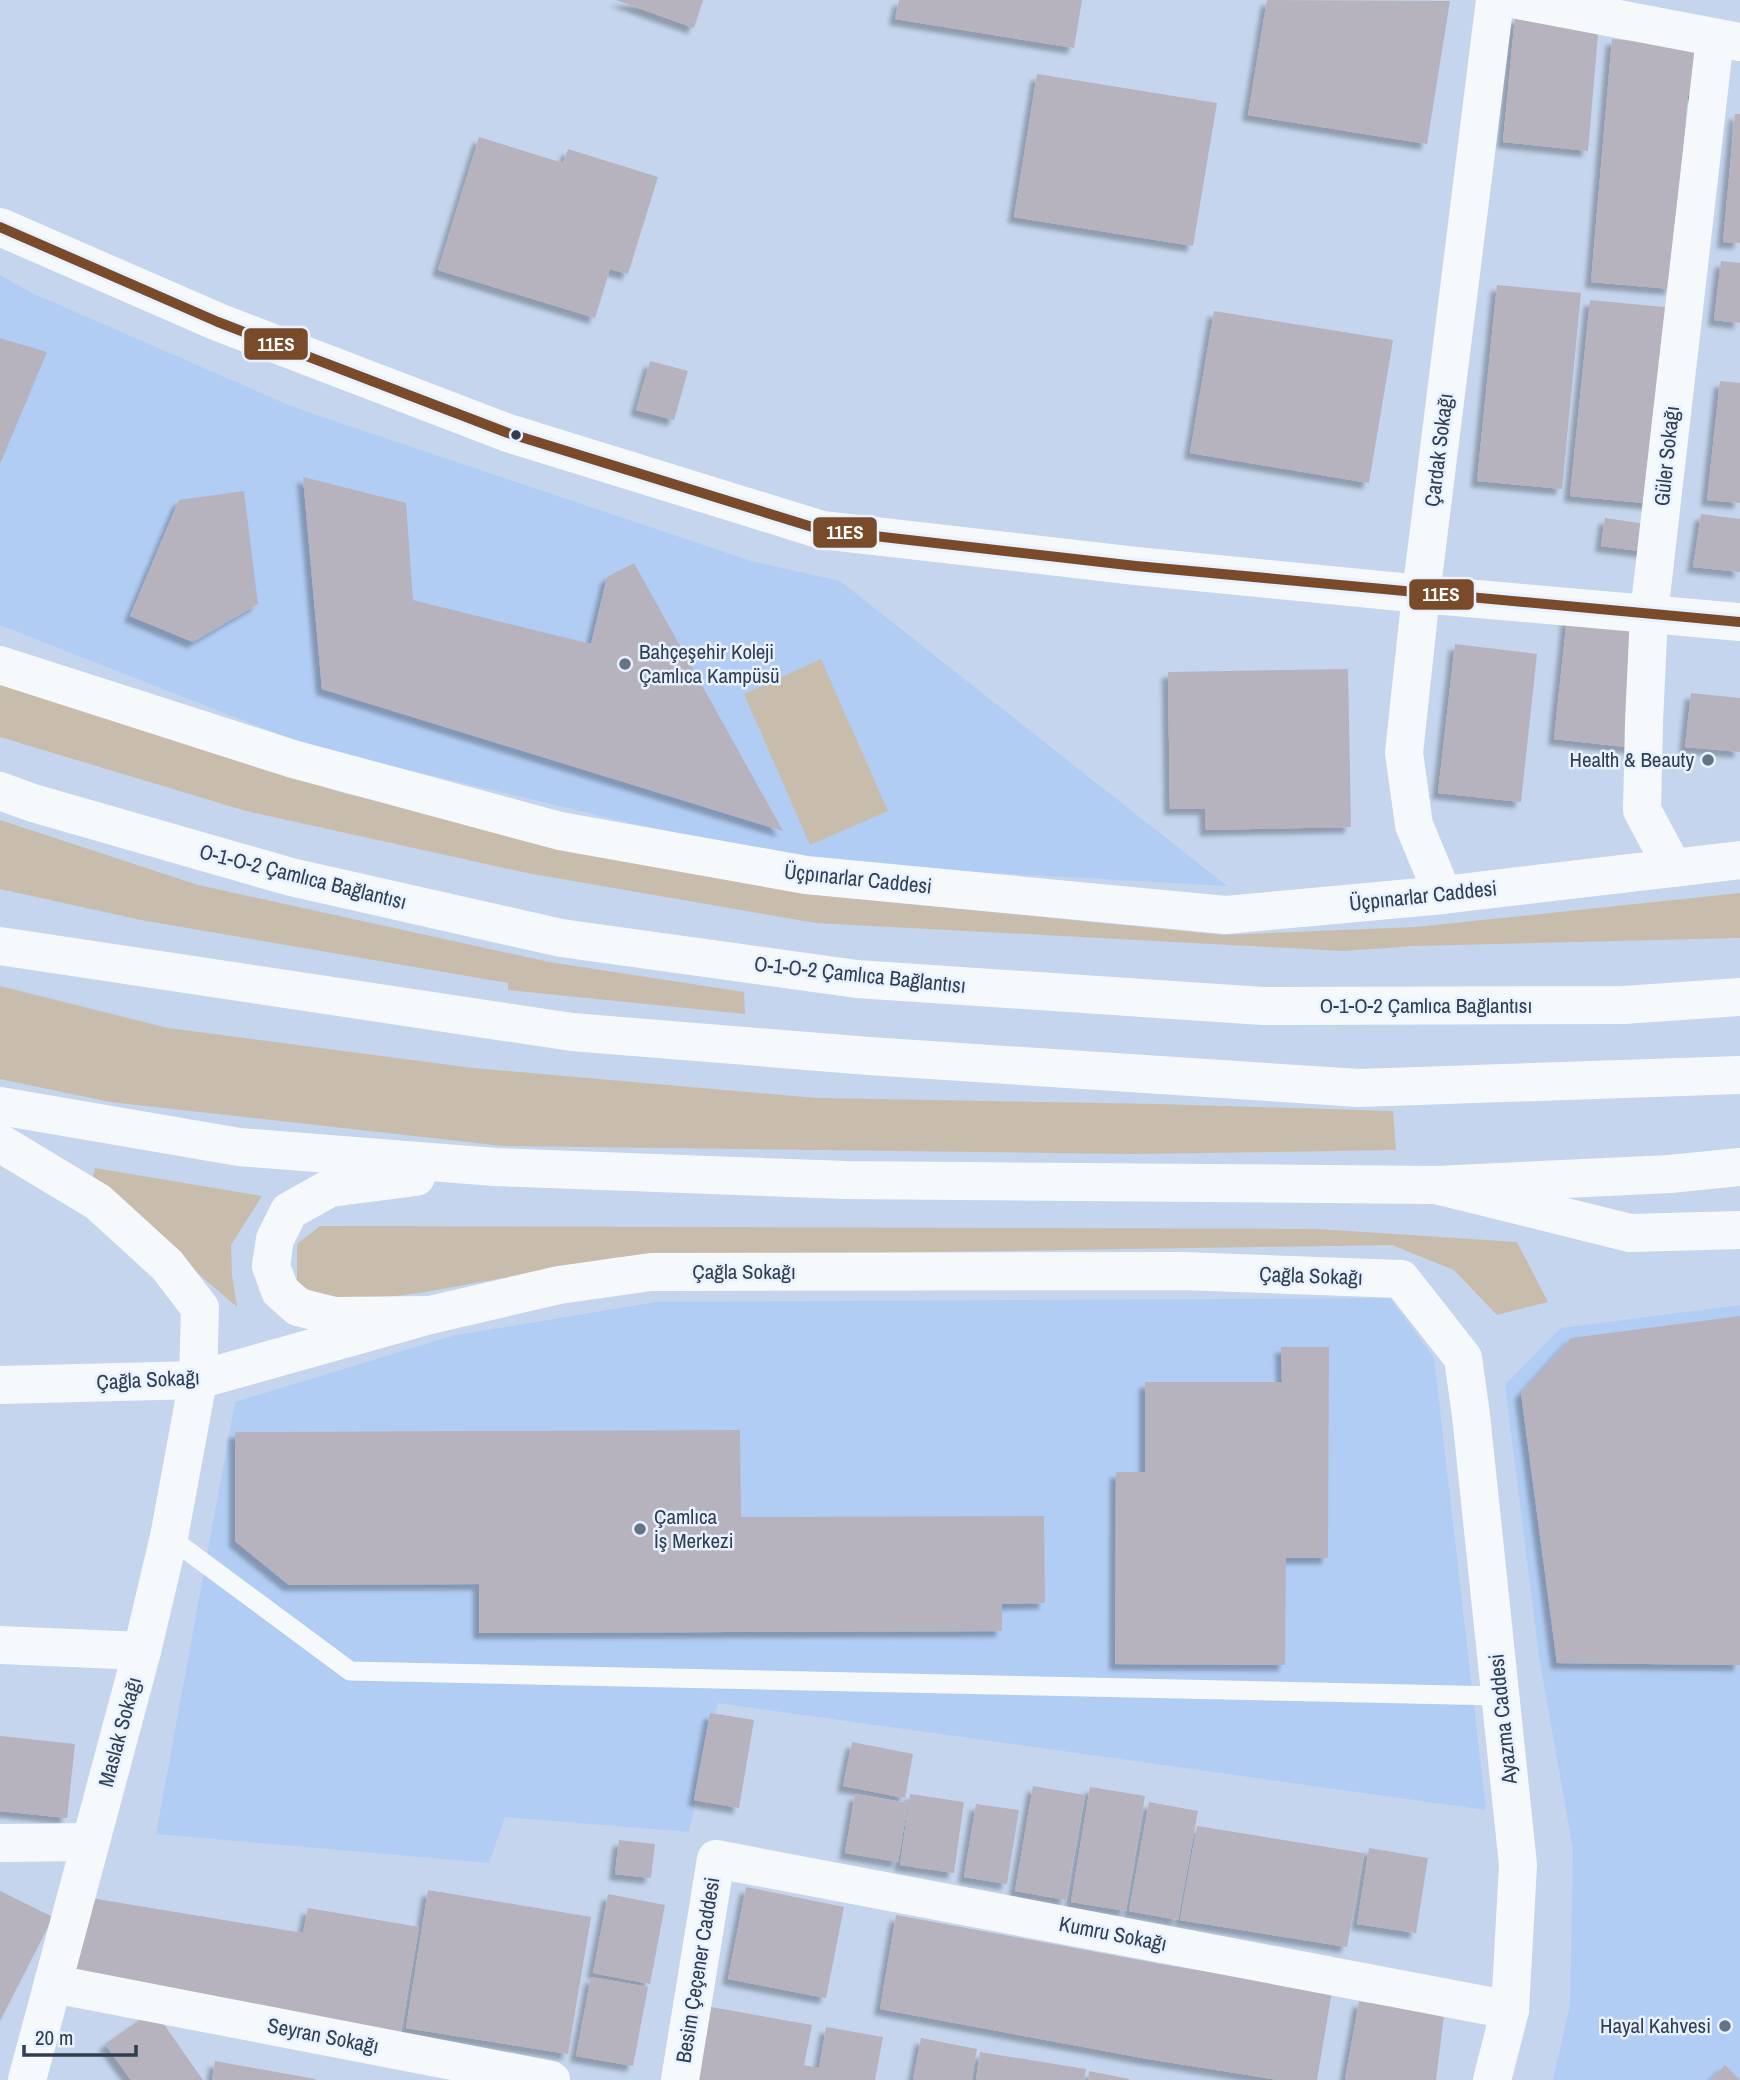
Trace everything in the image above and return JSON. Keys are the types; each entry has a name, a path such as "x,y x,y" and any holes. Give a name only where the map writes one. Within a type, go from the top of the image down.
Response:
{"main road":[{"name":"Çardak Sokağı","path":"1443,895 1414,825 1404,753 1421,594 1495,0"},
{"path":"1518,0 1728,40"},
{"name":"Güler Sokağı","path":"1673,868 1642,810 1649,614 1728,40"},
{"path":"0,227 218,322 508,433 822,530 1136,566 1740,622"},
{"name":"Üçpınarlar Caddesi","path":"0,665 293,759 560,831 806,875 1226,915 1443,895 1740,860"},
{"name":"O-1-O-2 Çamlıca Bağlantısı","path":"0,791 33,803 291,877 561,938 857,979 1263,1006 1624,1005 1740,997"},
{"path":"0,946 572,1032 869,1056 1359,1088 1740,1075"},
{"path":"0,1107 239,1147 495,1167 846,1180 1436,1185 1670,1174 1740,1167"},
{"name":"Maslak Sokağı","path":"0,1143 98,1202 167,1265 200,1308 198,1380 169,1537 142,1651 27,2080"},
{"path":"430,1315 334,1316 298,1307 280,1291 271,1266 275,1239 289,1211 330,1188 495,1167"},
{"path":"1436,1185 1630,1233 1740,1230"},
{"name":"Çağla Sokağı","path":"0,1385 198,1380 430,1315 559,1285 651,1272 1182,1271 1401,1279 1463,1358"},
{"name":"Ayazma Caddesi","path":"1463,1358 1502,1696 1518,1865 1510,2010 1492,2080"},
{"path":"0,1645 142,1651"},
{"path":"0,1843 90,1842"},
{"name":"Kumru Sokağı","path":"716,1859 1510,2010"},
{"name":"Besim Çeçener Caddesi","path":"680,2080 716,1859"},
{"name":"Seyran Sokağı","path":"54,1984 551,2080"}],"lane":[{"path":"169,1537 350,1671 1502,1696"}],"shaded area":[{"name":"Bahçeşehir Koleji Çamlıca Kampüsü","path":"0,275 32,293 293,407 751,561 840,581 1227,886 794,862 308,746 0,625"},
{"path":"821,659 888,811 810,845 744,694"},
{"path":"0,678 343,793 820,895 1223,935 1416,927 1740,893 1740,938 1414,946 1344,951 816,923 527,873 246,811 0,737"},
{"path":"0,820 198,885 549,962 744,992 745,1014 508,990 508,983 141,920 0,889"},
{"path":"0,986 168,1028 473,1068 816,1098 1393,1111 1396,1150 1132,1154 503,1146 110,1102 0,1079"},
{"path":"95,1168 262,1196 231,1245 237,1307 92,1182"},
{"path":"320,1226 1318,1229 1517,1242 1548,1302 1497,1315 1454,1270 1392,1245 620,1257 420,1293 331,1304 297,1282 297,1244"},
{"path":"1390,1298 1434,1358 1486,1810 718,1703 689,1832 505,1817 489,1863 156,1834 235,1402 452,1336 656,1302"},
{"path":"1740,1305 1740,2080 1553,2080 1570,2005 1573,1850 1539,1656 1505,1385 1561,1328"}],"building":[{"path":"616,0 703,0 694,28"},
{"path":"899,0 1082,0 1074,48 895,19"},
{"path":"1267,0 1450,1 1427,144 1248,115"},
{"path":"1515,17 1599,23 1588,151 1503,142"},
{"path":"1612,39 1704,47 1700,96 1688,95 1671,289 1591,282"},
{"path":"1037,74 1217,103 1193,246 1014,217"},
{"path":"1735,114 1740,114 1740,243 1723,242"},
{"path":"479,137 563,163 568,149 658,177 628,274 610,269 595,318 438,270"},
{"path":"1721,261 1740,263 1740,323 1714,320"},
{"path":"1497,285 1581,293 1562,489 1477,481"},
{"path":"1590,300 1674,308 1655,504 1570,496"},
{"path":"1214,311 1393,340 1369,483 1190,453"},
{"path":"0,338 47,352 0,464"},
{"path":"650,361 688,371 674,420 636,410"},
{"path":"1720,381 1740,383 1740,503 1707,500"},
{"path":"303,477 406,503 413,600 591,644 607,577 634,563 783,831 322,689"},
{"path":"244,491 258,604 193,642 130,616 179,500"},
{"path":"1701,514 1740,519 1740,572 1693,567"},
{"path":"1605,518 1652,525 1647,552 1601,546"},
{"path":"1567,618 1648,627 1635,748 1554,739"},
{"path":"1455,644 1537,654 1521,802 1438,793"},
{"path":"1348,669 1351,827 1206,830 1205,809 1170,809 1168,672"},
{"path":"1691,693 1740,698 1740,752 1685,747"},
{"path":"1740,1316 1740,1665 1557,1663 1521,1393 1571,1338"},
{"path":"1281,1347 1329,1347 1328,1558 1286,1558 1285,1665 1115,1664 1116,1472 1145,1472 1145,1382 1282,1382"},
{"name":"Çamlıca İş Merkezi","path":"740,1430 741,1517 1044,1516 1045,1603 1002,1604 1002,1631 479,1633 479,1584 289,1585 235,1541 235,1432"},
{"path":"710,1713 754,1720 739,1808 694,1800"},
{"path":"0,1736 75,1744 67,1818 0,1811"},
{"path":"852,1742 913,1754 905,1798 843,1786"},
{"path":"1033,1786 1085,1795 1066,1900 1015,1891"},
{"path":"1090,1787 1145,1796 1126,1911 1071,1902"},
{"path":"855,1794 908,1803 898,1862 845,1853"},
{"path":"910,1794 964,1802 954,1873 900,1865"},
{"path":"1149,1802 1198,1811 1178,1920 1129,1911"},
{"path":"976,1804 1019,1810 1007,1884 964,1877"},
{"path":"1197,1826 1364,1853 1347,1947 1180,1920"},
{"path":"619,1840 655,1844 651,1878 615,1874"},
{"path":"1369,1848 1428,1858 1416,1933 1357,1924"},
{"path":"746,1887 844,1907 826,1998 728,1979"},
{"path":"428,1890 591,1917 568,2054 406,2028"},
{"path":"0,1891 53,1917 0,2021"},
{"path":"608,1894 665,1905 650,1984 593,1973"},
{"path":"85,1897 303,1933 308,1908 419,1927 400,2035 71,1980"},
{"path":"896,1915 1166,1965 1332,1991 1317,2080 1279,2080 1148,2059 880,2009"},
{"path":"591,1977 648,1987 633,2066 576,2056"},
{"path":"1359,2001 1444,2015 1436,2080 1345,2080"},
{"path":"711,2007 812,2025 804,2065 819,2068 826,2027 883,2037 875,2080 697,2080"},
{"path":"154,2010 203,2080 131,2080 105,2044"},
{"path":"921,2038 977,2049 971,2080 913,2080"},
{"path":"980,2052 1086,2069 1084,2080 976,2080"},
{"path":"215,2061 315,2079 315,2080 212,2080"},
{"path":"1725,2065 1740,2080 1710,2080"},
{"path":"1089,2071 1129,2079 1129,2080 1088,2080"}],"transit line":[{"name":"11ES","path":"0,227 218,322 508,433 822,530 1136,566 1740,622"}],"place":[{"name":"Bahçeşehir Koleji Çamlıca Kampüsü","path":"625,664"},
{"name":"Health & Beauty","path":"1708,760"},
{"name":"Çamlıca İş Merkezi","path":"640,1529"},
{"name":"Hayal Kahvesi","path":"1725,2026"}]}
